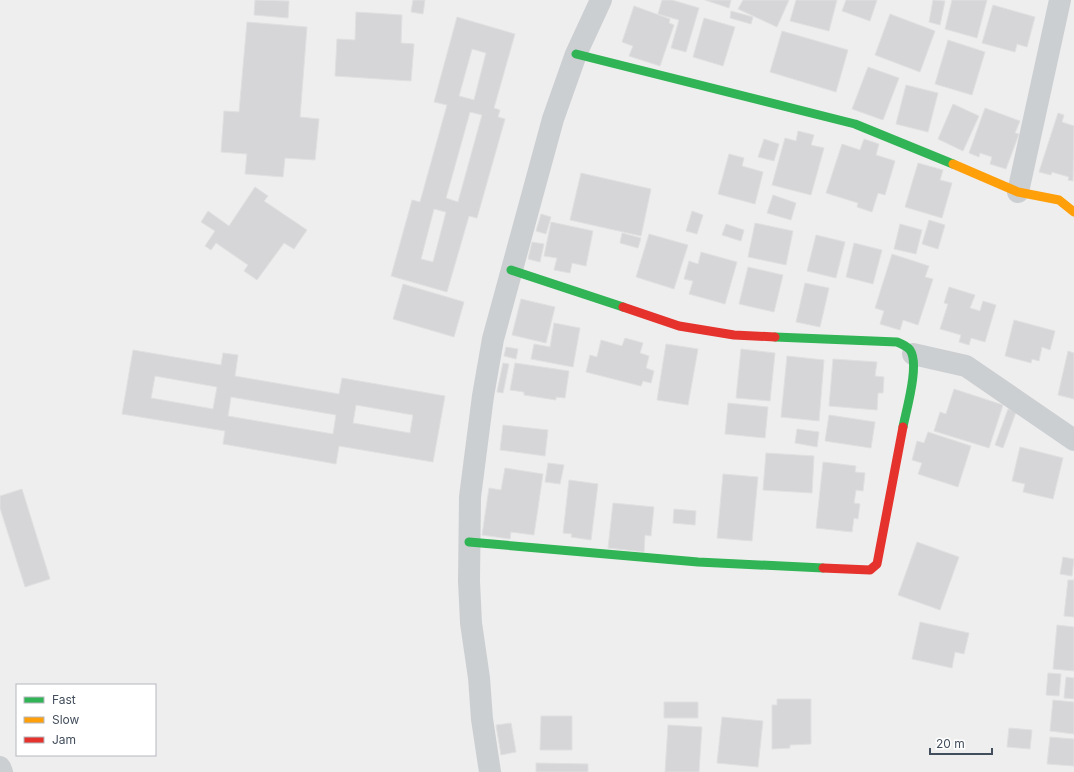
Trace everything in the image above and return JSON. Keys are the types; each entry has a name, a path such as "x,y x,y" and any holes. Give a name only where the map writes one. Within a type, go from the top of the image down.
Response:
{"street":[{"path":"490,772 482,719 479,678 471,623 469,542 470,498 483,396 493,339 553,119 576,54 601,0"},
{"path":"1018,192 1060,0"},
{"path":"576,54 855,124 1018,192 1058,200 1074,212"},
{"path":"469,542 698,562 870,570 877,564 914,368 913,354 908,346 897,342 734,335 679,326 511,270"},
{"path":"913,354 966,366 1074,440"},
{"path":"0,767 2,772"}],"building":[{"path":"255,0 289,1 288,18 254,15"},
{"path":"413,0 425,0 423,14 411,12"},
{"path":"662,0 672,0 699,8 686,52 671,48 679,20 658,14"},
{"path":"705,0 731,0 729,8"},
{"path":"743,0 789,0 777,27 738,9"},
{"path":"796,0 837,0 829,31 790,21"},
{"path":"846,0 877,0 870,21 842,11"},
{"path":"933,0 945,1 940,25 929,22"},
{"path":"952,0 987,0 977,38 945,29"},
{"path":"993,5 1035,17 1027,47 1017,44 1015,52 982,43"},
{"path":"634,6 670,19 669,23 674,25 660,66 629,56 633,46 622,42"},
{"path":"731,11 753,17 751,24 730,18"},
{"path":"356,12 402,15 401,43 414,44 411,81 335,76 337,39 355,40"},
{"path":"890,14 935,31 920,72 875,55"},
{"path":"457,17 515,34 494,108 500,110 498,117 505,119 477,218 469,216 447,292 391,276 412,200 420,202 447,105 434,102","holes":["472,49 486,53 474,100 459,96","470,112 482,115 458,202 446,198","434,209 446,212 433,262 421,259"]},
{"path":"704,18 735,27 723,66 693,57"},
{"path":"247,22 307,27 300,117 319,119 315,160 285,158 283,177 245,174 247,154 221,152 224,111 239,112"},
{"path":"782,31 848,50 836,92 770,72"},
{"path":"948,40 985,52 972,95 935,84"},
{"path":"868,67 899,78 883,120 852,109"},
{"path":"906,85 938,93 928,132 896,124"},
{"path":"953,104 979,116 963,151 938,139"},
{"path":"985,108 1020,121 1015,133 1019,134 1006,169 990,164 992,157 980,153 979,157 969,153"},
{"path":"1058,113 1064,115 1062,122 1074,126 1073,181 1068,180 1069,177 1052,172 1051,175 1039,172"},
{"path":"798,131 814,135 811,145 824,148 811,195 772,185 785,138 796,141"},
{"path":"764,139 779,144 774,161 758,157"},
{"path":"864,139 879,144 876,155 895,161 885,195 878,193 872,212 857,207 858,203 826,193 842,144 860,150"},
{"path":"729,154 744,158 742,166 763,172 755,204 718,194"},
{"path":"918,163 943,170 940,180 952,183 942,218 905,207"},
{"path":"581,173 651,189 641,236 570,220"},
{"path":"255,187 268,196 264,201 307,230 294,249 284,243 257,280 244,271 248,265 216,243 211,250 205,246 215,231 201,222 208,211 229,226"},
{"path":"773,195 796,203 791,220 767,213"},
{"path":"692,211 703,215 697,234 686,231"},
{"path":"541,214 551,217 546,234 536,231"},
{"path":"929,220 945,225 938,249 922,244"},
{"path":"551,222 593,231 586,266 572,263 570,273 554,270 557,258 544,256"},
{"path":"755,223 793,231 786,265 748,257"},
{"path":"726,224 744,230 741,241 722,235"},
{"path":"900,224 922,230 916,254 894,249"},
{"path":"622,233 641,238 638,248 620,243"},
{"path":"649,234 688,245 674,289 636,277"},
{"path":"816,235 845,242 836,278 807,271"},
{"path":"532,242 544,244 540,262 528,259"},
{"path":"854,243 882,250 873,284 846,277"},
{"path":"701,252 737,262 725,304 689,294 693,281 684,279 689,261 698,264"},
{"path":"892,254 929,266 925,277 933,279 918,325 903,320 900,330 880,324 884,311 875,308"},
{"path":"748,267 783,275 774,312 739,304"},
{"path":"805,283 829,288 820,327 796,322"},
{"path":"403,284 464,302 454,337 393,319"},
{"path":"949,287 975,295 970,308 980,311 983,301 996,305 985,342 971,338 969,345 959,342 961,335 940,329 948,304 944,303"},
{"path":"521,299 555,307 546,343 512,335"},
{"path":"1014,320 1055,331 1050,350 1042,347 1039,361 1032,359 1031,363 1005,356"},
{"path":"554,323 580,328 573,367 531,359 534,344 550,347"},
{"path":"625,338 643,343 640,353 649,356 646,368 654,371 651,383 643,381 641,386 586,372 590,355 597,357 601,340 622,346"},
{"path":"666,344 698,349 688,405 657,400"},
{"path":"506,347 518,349 516,359 504,356"},
{"path":"741,349 775,353 770,401 736,398"},
{"path":"133,350 221,365 223,353 238,355 235,376 339,394 342,378 445,396 433,462 339,446 336,464 223,444 225,431 122,414","holes":["155,376 217,387 213,409 151,398","231,397 336,415 333,434 228,416","356,405 413,415 410,433 353,423"]},
{"path":"1068,351 1074,353 1074,399 1058,395"},
{"path":"787,356 824,360 819,421 781,417"},
{"path":"833,359 877,362 875,376 884,377 883,393 878,393 877,410 829,406"},
{"path":"503,363 509,364 503,393 497,392"},
{"path":"515,363 569,371 565,398 556,397 556,400 524,395 524,392 510,390"},
{"path":"954,389 1003,405 989,448 934,431 940,412 946,414"},
{"path":"728,403 768,407 765,438 725,434"},
{"path":"1008,409 1016,412 1003,448 995,445"},
{"path":"829,415 875,422 871,448 825,441"},
{"path":"503,425 548,430 545,456 500,450"},
{"path":"797,429 819,432 817,447 795,443"},
{"path":"928,432 971,446 958,487 918,474 922,463 912,460 917,441 924,443"},
{"path":"1020,447 1063,458 1053,499 1023,492 1025,484 1012,481"},
{"path":"766,453 814,456 812,493 763,490"},
{"path":"823,462 856,466 855,472 865,473 863,491 856,490 854,503 860,504 858,519 854,518 852,532 816,528"},
{"path":"548,463 564,465 560,484 545,482"},
{"path":"505,468 543,474 534,535 511,532 510,539 482,535 489,488 501,490"},
{"path":"723,474 758,477 752,541 717,538"},
{"path":"569,480 598,484 591,540 571,537 572,534 563,533"},
{"path":"22,489 50,579 25,587 0,508 0,496"},
{"path":"613,503 654,507 651,536 645,535 644,552 608,548"},
{"path":"674,509 696,511 695,525 673,523"},
{"path":"917,542 959,557 940,610 898,595"},
{"path":"1063,557 1074,559 1072,576 1060,574"},
{"path":"1068,580 1074,580 1074,617 1064,616"},
{"path":"920,622 969,633 964,654 955,652 952,668 912,659"},
{"path":"1057,625 1074,627 1074,671 1053,669"},
{"path":"1048,673 1061,674 1059,696 1046,695"},
{"path":"1066,677 1074,678 1074,699 1064,698"},
{"path":"777,699 811,699 811,744 790,745 790,748 772,749 772,705 777,705"},
{"path":"1053,700 1074,702 1074,734 1050,731"},
{"path":"664,702 698,702 698,718 664,718"},
{"path":"541,716 572,716 572,750 540,750"},
{"path":"722,717 763,721 758,767 717,763"},
{"path":"511,723 516,752 501,755 496,725"},
{"path":"668,725 702,727 699,772 665,772"},
{"path":"1009,728 1032,730 1030,749 1007,747"},
{"path":"1050,737 1074,739 1074,766 1047,764"},
{"path":"536,763 588,764 588,772 536,772"}],"traffic: fast":[{"path":"576,54 855,124 953,164"},
{"path":"511,270 623,307"},
{"path":"775,337 897,342 906,346 910,350 913,357 914,366 903,427"},
{"path":"469,542 698,562 823,568"}],"traffic: slow":[{"path":"953,164 1018,192 1059,200 1074,212"}],"traffic: jam":[{"path":"623,307 679,326 734,335 775,337"},
{"path":"823,568 870,570 877,564 903,427"}]}
